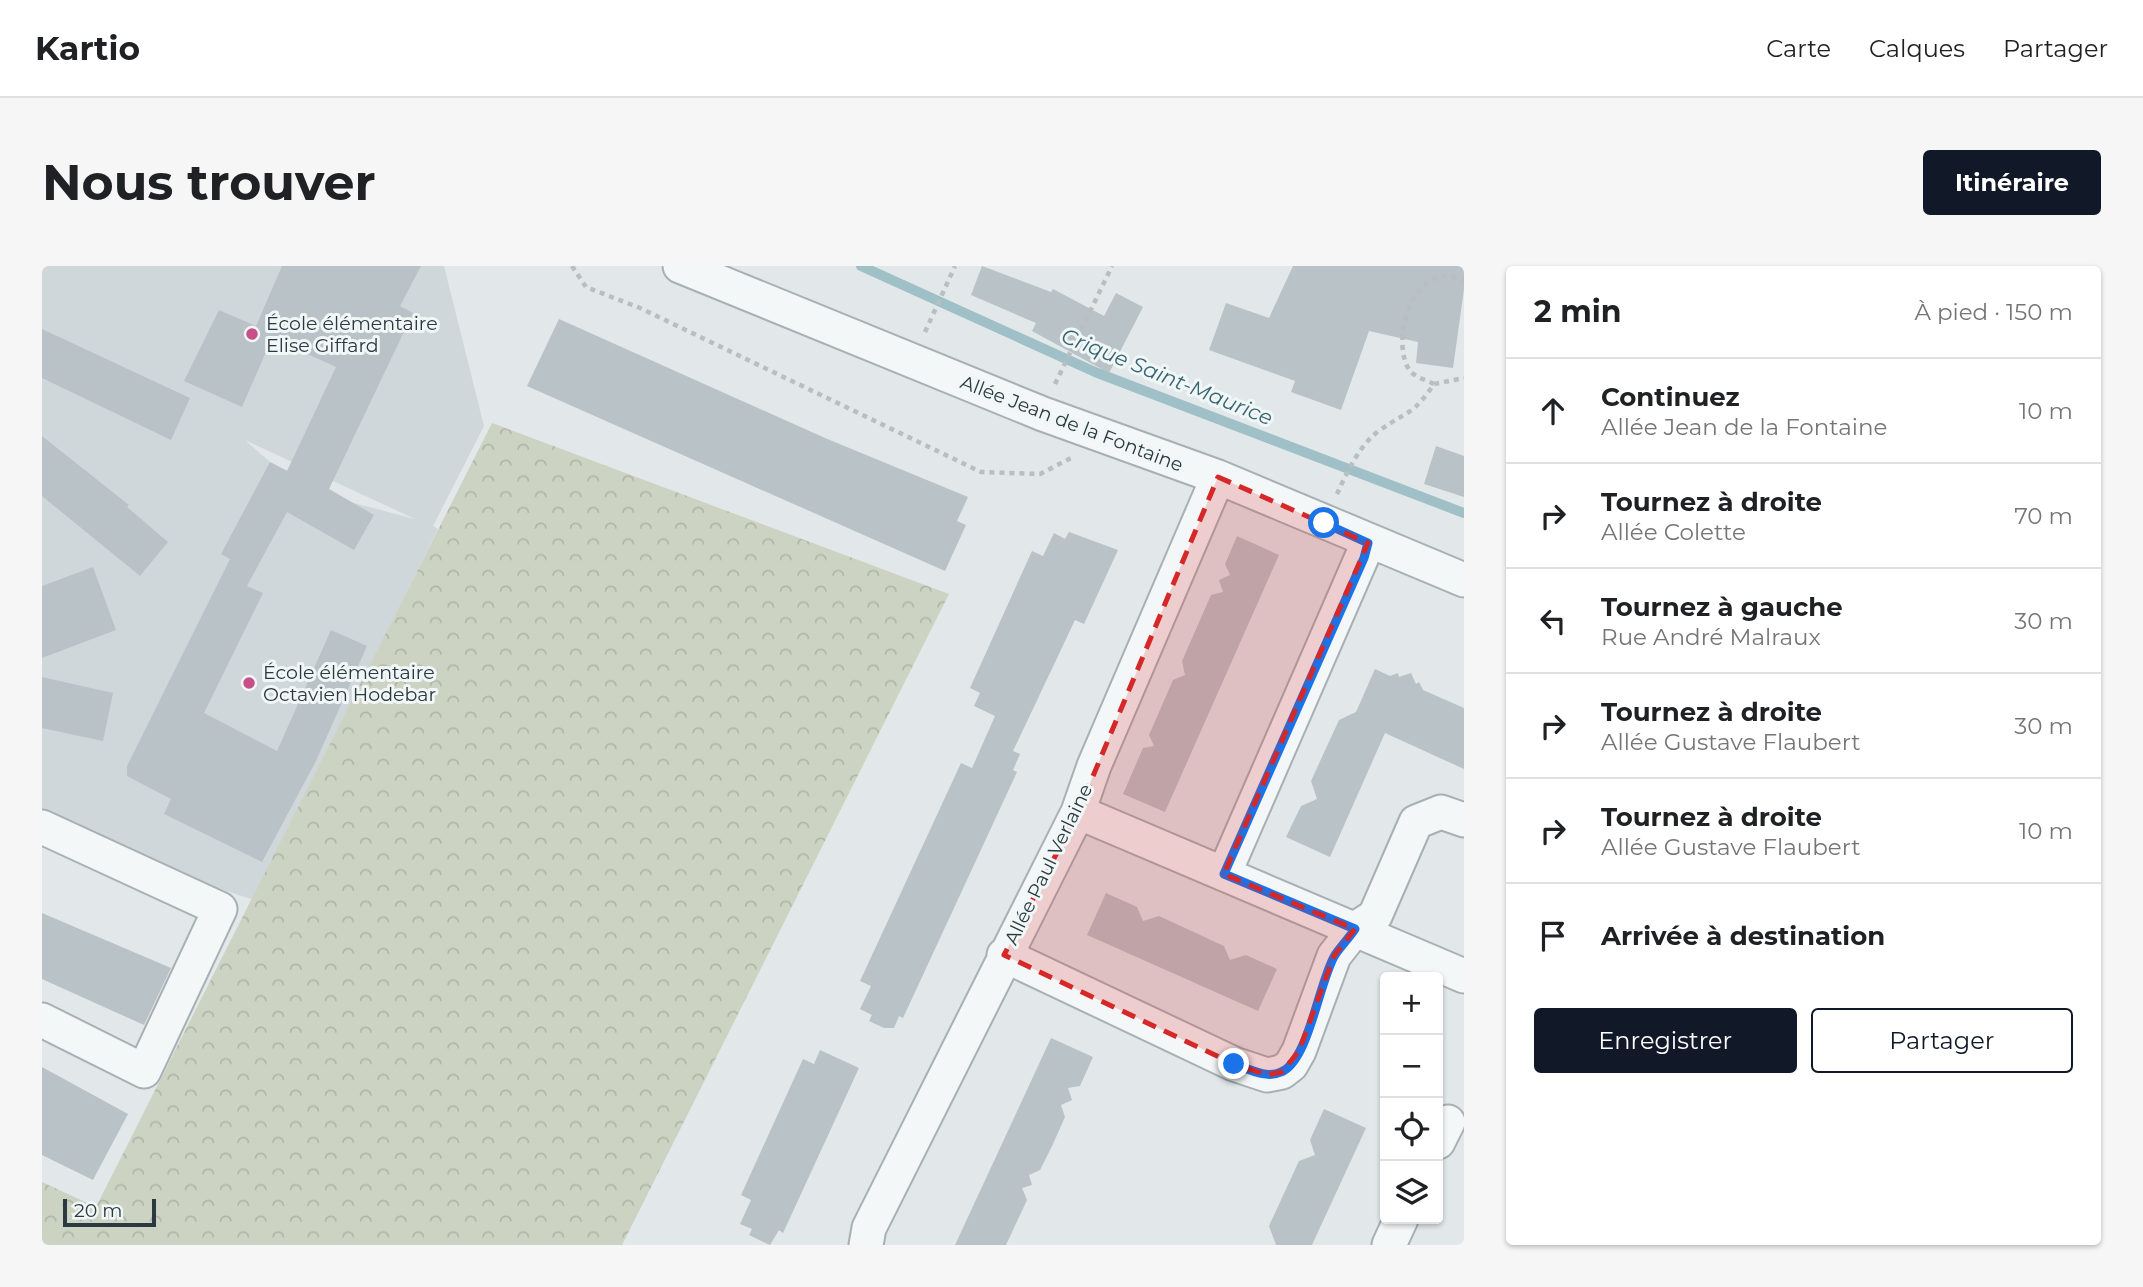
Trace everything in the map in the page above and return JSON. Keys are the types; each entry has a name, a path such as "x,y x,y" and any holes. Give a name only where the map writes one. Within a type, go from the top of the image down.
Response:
{"street":[{"name":"Allée Jean de la Fontaine","path":"681,266 1043,414 1218,477 1368,543 1464,580"},
{"name":"Allée Paul Verlaine","path":"866,1245 869,1228 1078,812 1094,766 1218,477"},
{"path":"1224,874 1368,543"},
{"path":"1078,812 1464,976"},
{"path":"1004,955 1234,1064 1267,1075 1282,1072 1291,1065 1300,1051 1334,956 1355,929 1375,916 1416,822 1440,812 1464,820"},
{"path":"42,827 220,909 144,1071 42,1020"},
{"path":"1389,1245 1399,1224"}],"path":[{"path":"572,266 586,287 653,314 981,472 1040,474 1079,454"},
{"path":"929,320 955,266"},
{"path":"1058,378 1112,266"},
{"path":"1464,279 1442,275 1421,287 1405,310 1404,359 1411,373 1434,384 1464,378"},
{"path":"1343,479 1353,461 1378,431 1417,409 1434,384"}],"highlighted area":[{"path":"1218,477 1368,543 1224,874 1355,929 1334,956 1299,1051 1282,1072 1267,1075 1234,1064 1004,955 1078,812"}],"shaded area":[{"path":"42,266 444,266 484,426 433,526 438,529 254,900 63,837 42,826","holes":["247,441 415,519 350,502 270,462"]}],"green space":[{"path":"492,423 949,594 622,1245 42,1245 42,1182 96,1207"}],"building":[{"path":"282,266 421,266 400,306 413,313 329,489 374,515 354,550 287,512 247,586 263,593 204,713 277,751 331,630 367,646 316,761 262,862 164,814 171,799 127,776 127,766 230,559 221,554 270,462 287,471 336,367 272,338 242,407 184,381 219,310 256,326"},
{"path":"982,266 1051,292 1053,289 1104,316 1116,293 1143,307 1109,373 1032,331 1036,323 971,295"},
{"path":"1293,266 1464,266 1464,289 1453,368 1416,363 1418,342 1369,331 1341,410 1291,392 1295,381 1209,350 1226,303 1269,318"},
{"path":"559,319 825,438 968,497 957,521 966,525 945,571 527,386"},
{"path":"42,329 190,398 171,440 42,378"},
{"path":"42,436 129,505 127,507 168,542 140,576 42,496"},
{"path":"1436,446 1464,456 1464,497 1424,484"},
{"path":"1069,532 1118,550 1084,624 1075,620 1013,751 1020,754 1013,770 1017,772 903,1018 899,1016 894,1028 884,1028 869,1021 872,1015 860,1009 871,986 860,981 961,763 972,768 995,716 974,706 980,693 970,688 1032,551 1043,556 1054,533 1065,539"},
{"path":"1237,536 1279,555 1165,812 1123,794 1143,748 1154,746 1149,735 1173,680 1185,675 1182,661 1211,595 1223,592 1219,580 1230,575 1225,564"},
{"path":"93,567 116,630 42,658 42,586"},
{"path":"1375,669 1390,676 1398,673 1399,677 1411,673 1416,684 1419,682 1423,690 1464,708 1464,769 1385,733 1330,857 1286,837 1301,806 1317,799 1311,781 1339,720 1356,712"},
{"path":"42,677 113,693 103,741 42,728"},
{"path":"1106,893 1137,907 1143,921 1159,916 1224,946 1230,960 1246,955 1277,969 1258,1011 1087,935"},
{"path":"42,913 171,968 144,1025 42,979"},
{"path":"1051,1038 1093,1057 1080,1086 1068,1088 1072,1100 1061,1105 1065,1117 1040,1170 1029,1175 1032,1185 1022,1188 1027,1200 1006,1245 955,1245"},
{"path":"820,1050 859,1068 783,1233 779,1230 770,1245 749,1235 752,1229 740,1224 751,1200 741,1195 803,1059 814,1064"},
{"path":"42,1067 128,1114 93,1180 42,1155"},
{"path":"1324,1109 1366,1128 1312,1245 1276,1245 1269,1226 1299,1161 1315,1155 1310,1140"}],"waterway":[{"name":"Crique Saint-Maurice","path":"861,266 1095,372 1464,513"}],"place":[{"name":"École élémentaire Elise Giffard","path":"252,334"},
{"name":"École élémentaire Octavien Hodebar","path":"249,683"}],"route":[{"path":"1234,1064 1267,1075 1282,1072 1291,1065 1300,1051 1334,956 1355,929 1224,874 1364,558 1368,543 1324,523"}]}
